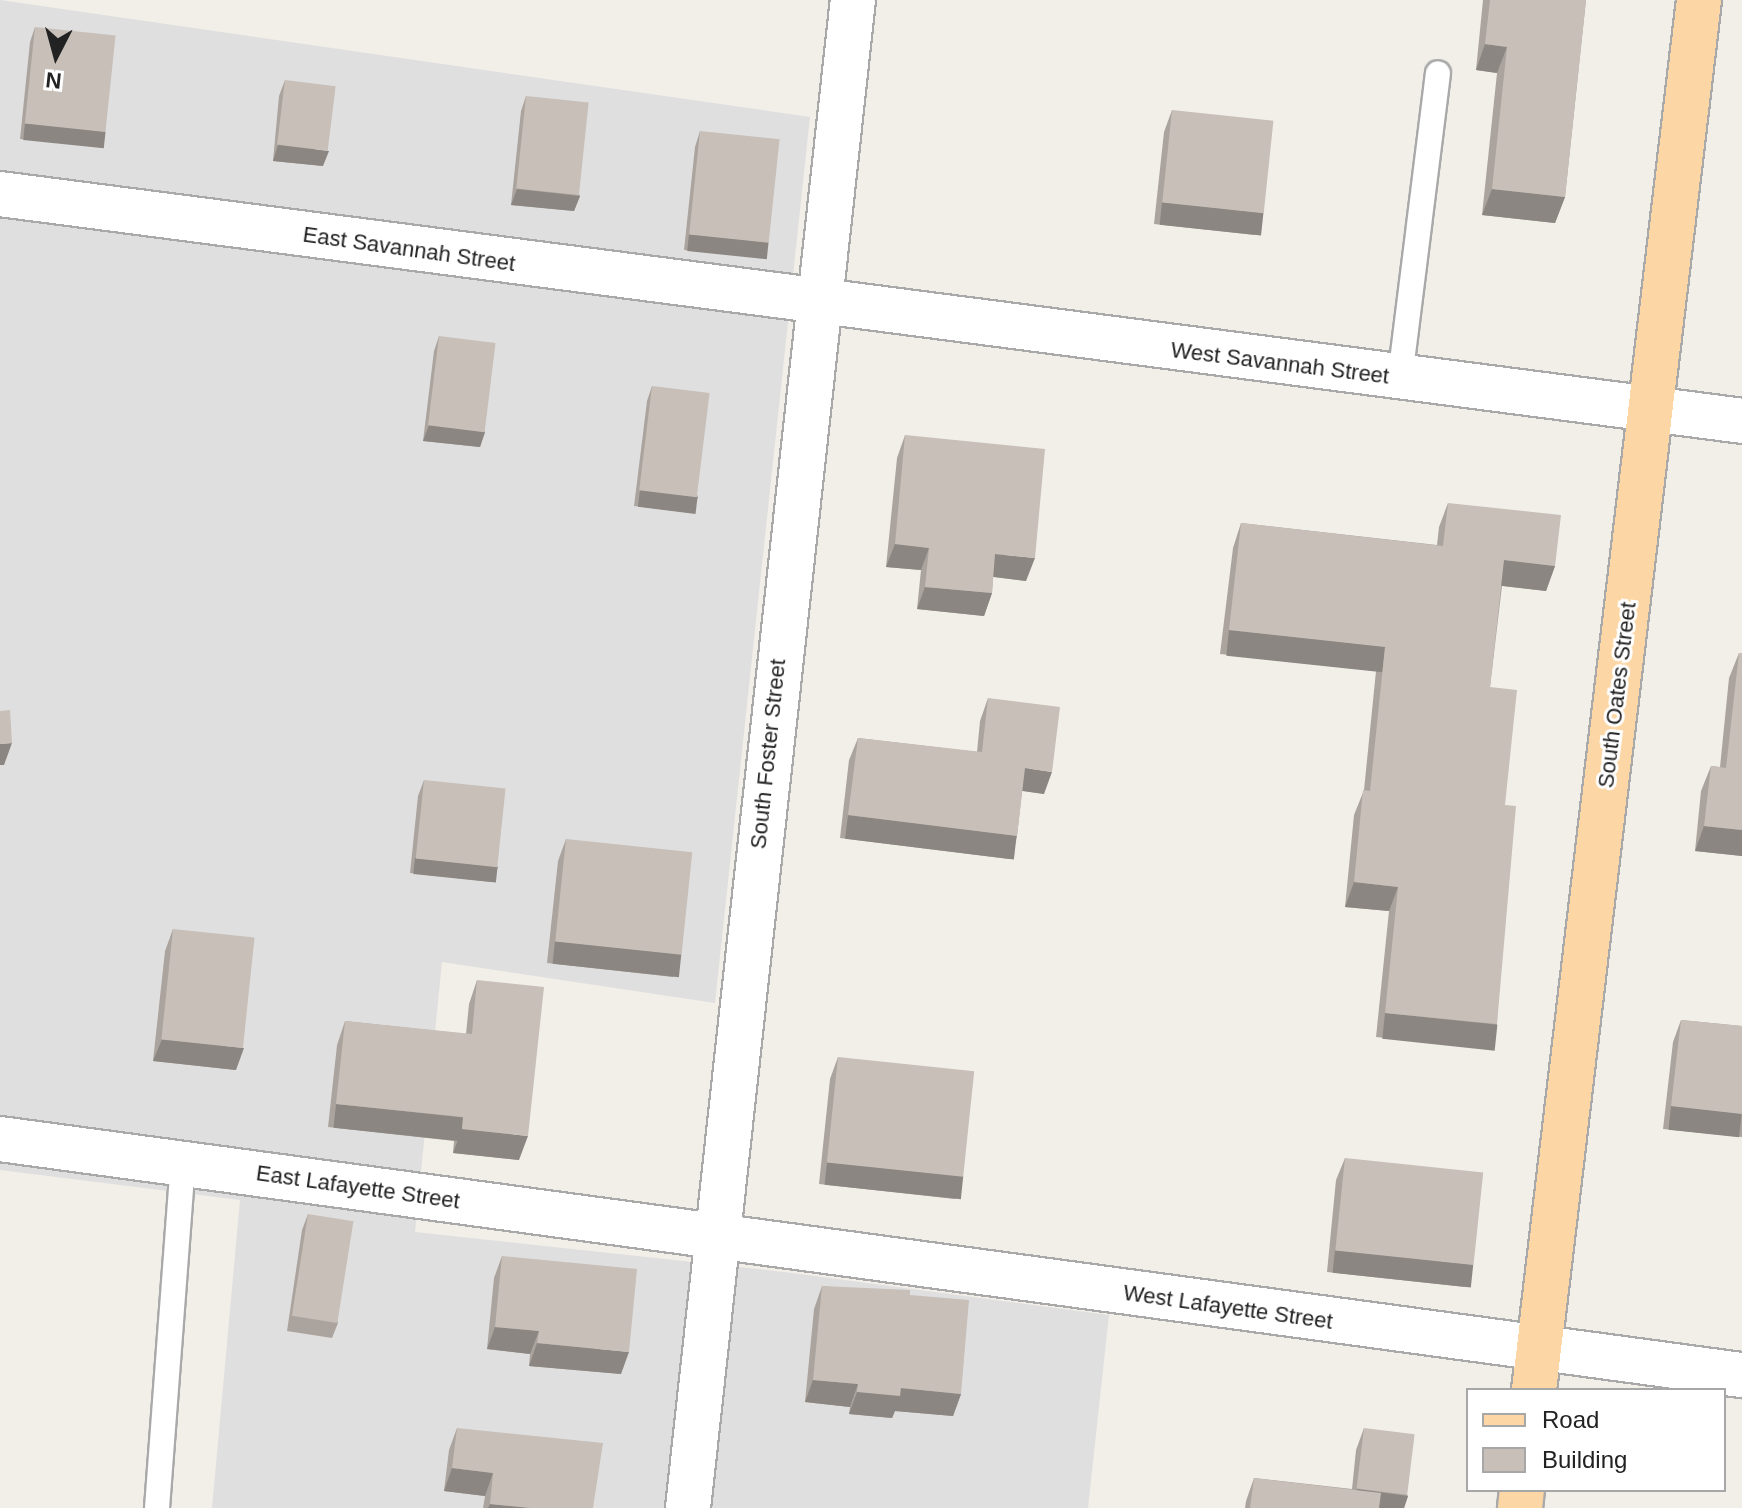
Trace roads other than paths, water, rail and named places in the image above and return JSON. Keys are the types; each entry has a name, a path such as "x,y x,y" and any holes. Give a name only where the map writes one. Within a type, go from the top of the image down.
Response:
{"main road":[{"name":"South Oates Street","path":"1536,1370 1699,0"}],"street":[{"name":"South Foster Street","path":"688,1508 715,1235 853,0"},
{"name":"East Savannah Street","path":"0,194 818,304"},
{"name":"West Savannah Street","path":"818,304 1742,421"},
{"name":"East Lafayette Street","path":"0,1139 715,1235"},
{"name":"West Lafayette Street","path":"715,1235 1536,1370 1742,1375"}],"lane":[{"path":"1400,378 1438,73"},
{"path":"157,1508 183,1164"}]}
